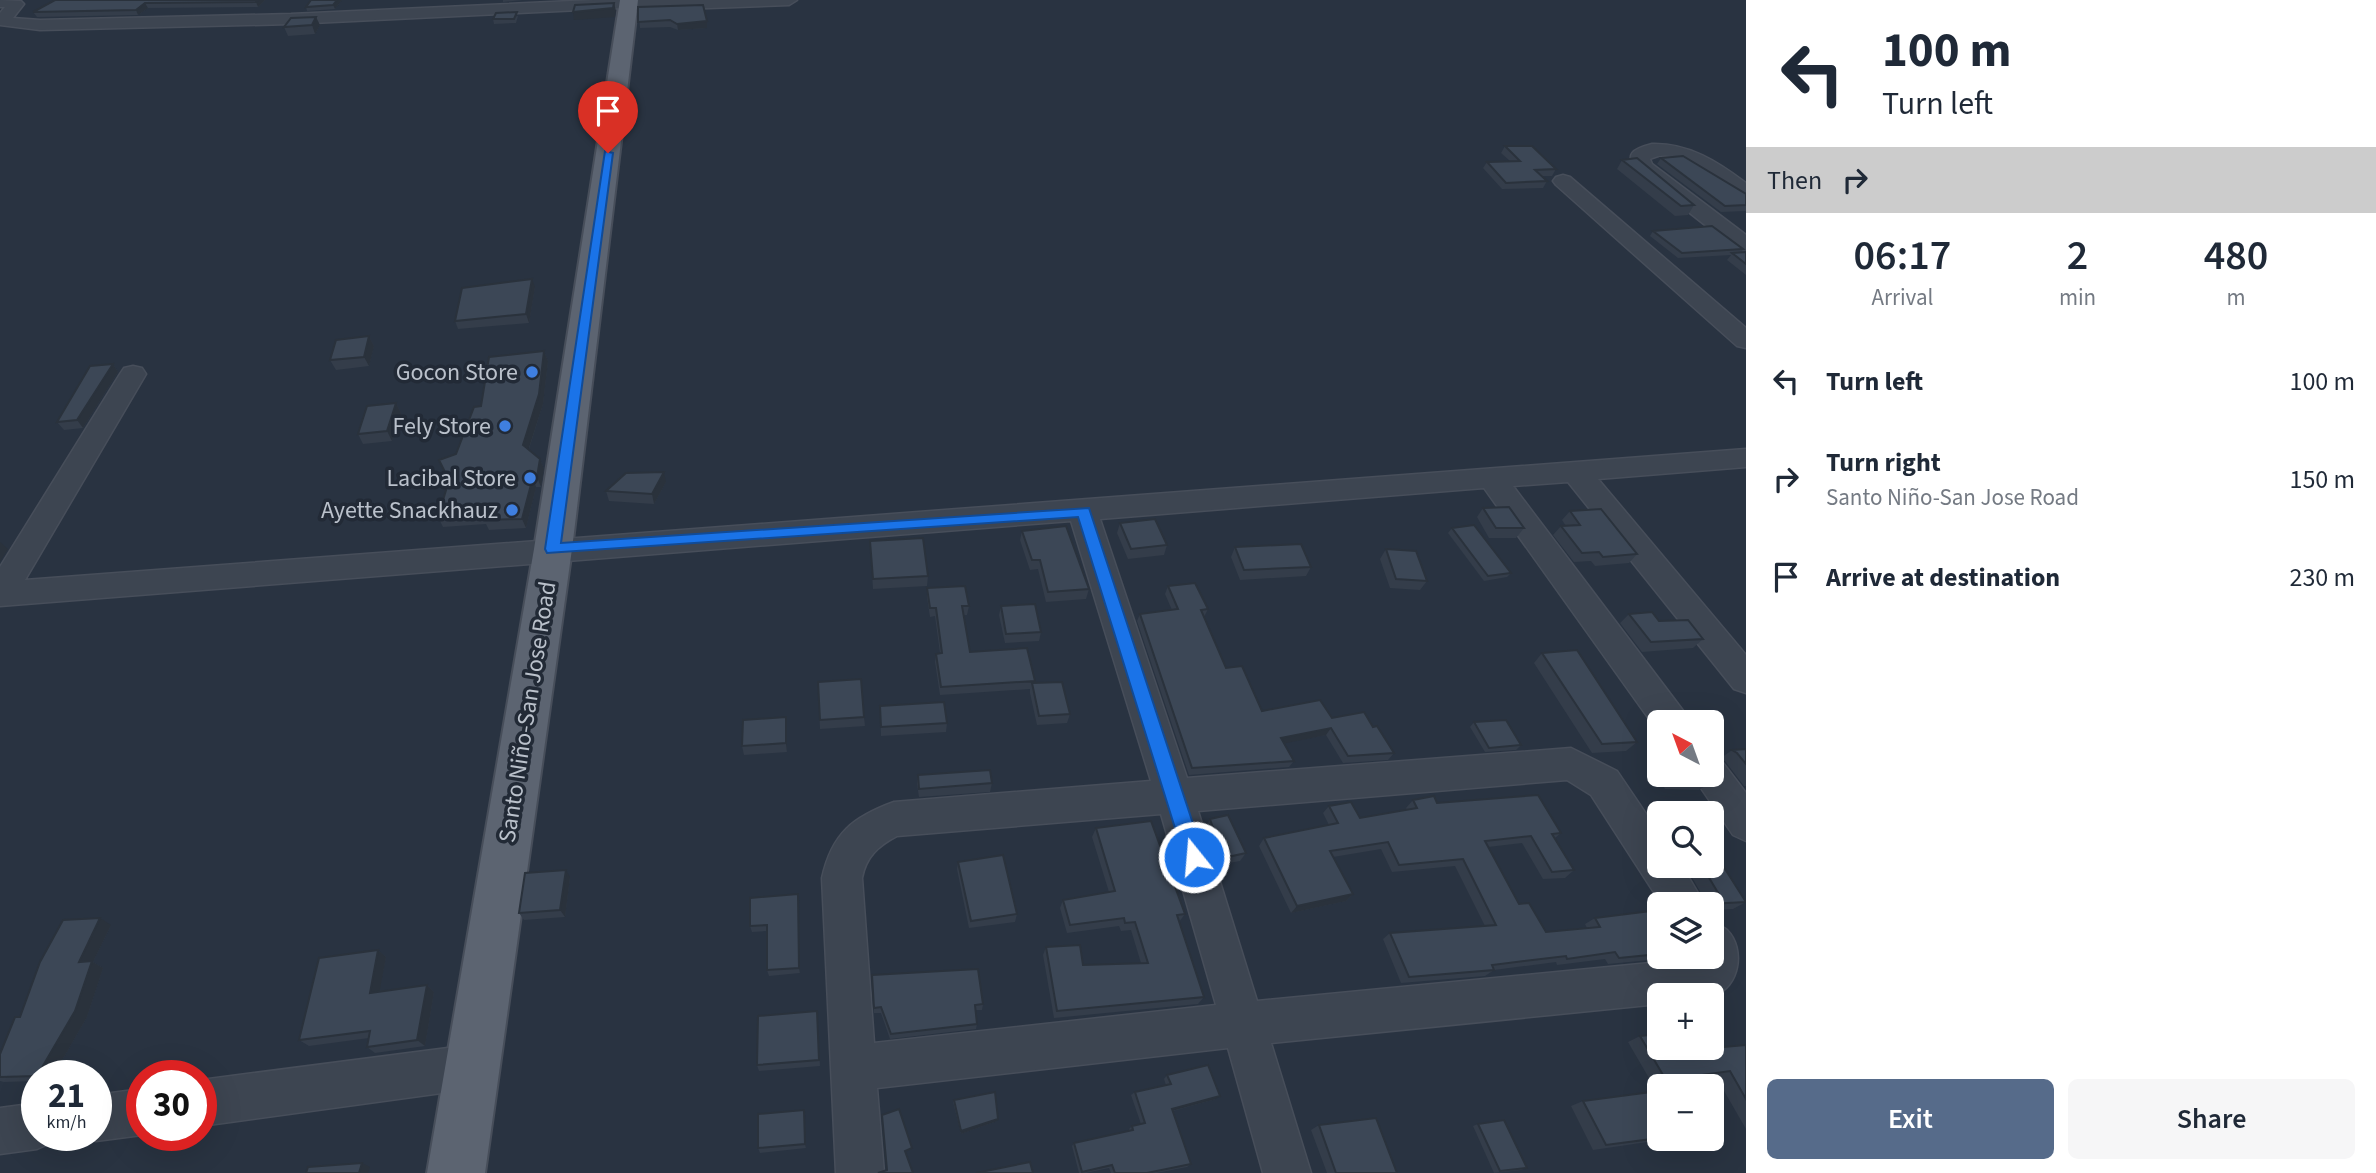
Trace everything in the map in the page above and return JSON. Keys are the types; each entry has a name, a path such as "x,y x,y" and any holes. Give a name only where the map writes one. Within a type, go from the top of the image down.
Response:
{"main road":[{"name":"Santo Niño-San Jose Road","path":"456,1173 553,549 628,3"}],"street":[{"path":"0,2 16,4 5,17 6,22 40,25 291,19 628,3 789,0"},
{"path":"1746,193 1705,163 1693,158 1655,150 1640,156 1640,162 1645,167 1746,246"},
{"path":"1563,181 1746,341"},
{"path":"0,594 133,374"},
{"path":"0,594 1746,458"},
{"path":"1577,472 1746,678"},
{"path":"1492,479 1662,710"},
{"path":"1083,511 1175,796 1245,1024 1287,1173"},
{"path":"860,1173 842,878 844,862 858,839 873,828 894,819 1571,764 1591,773 1604,783 1647,848"},
{"path":"1720,788 1746,823"},
{"path":"854,1068 1245,1024 1702,979 1715,972 1715,969"},
{"path":"217,1102 471,1067"},
{"path":"0,1131 21,1128"}],"building":[{"path":"55,0 258,0 145,3 136,10 33,12"},
{"path":"311,0 337,0 333,5 306,7"},
{"path":"614,3 613,8 573,12 575,5"},
{"path":"703,5 707,21 677,24 670,20 638,22 638,7"},
{"path":"517,12 514,19 493,19 496,13"},
{"path":"316,17 312,25 284,27 291,18"},
{"path":"1505,146 1532,146 1556,169 1535,170 1547,181 1506,183 1487,162 1520,161"},
{"path":"1683,156 1746,194 1746,205 1725,206 1661,158"},
{"path":"1637,158 1694,205 1681,206 1622,160"},
{"path":"1712,226 1743,249 1682,253 1653,231"},
{"path":"1746,252 1746,264 1732,253"},
{"path":"532,279 526,314 455,321 462,288"},
{"path":"369,336 364,357 330,360 336,340"},
{"path":"544,351 539,394 523,445 540,459 537,477 533,477 522,519 484,520 486,514 438,517 449,480 439,460 456,454 474,407 481,406 489,357"},
{"path":"113,364 77,420 57,422 90,366"},
{"path":"396,403 387,431 358,434 367,406"},
{"path":"664,472 652,494 606,491 626,473"},
{"path":"1509,507 1524,528 1496,528 1483,508"},
{"path":"1601,509 1637,554 1603,557 1599,552 1582,553 1561,526 1580,525 1570,511"},
{"path":"1155,519 1167,545 1131,549 1120,523"},
{"path":"1474,525 1511,573 1488,576 1452,528"},
{"path":"1066,526 1089,589 1048,592 1040,560 1032,560 1022,531"},
{"path":"923,538 928,576 873,579 870,541"},
{"path":"1301,544 1311,567 1244,570 1235,547"},
{"path":"1386,549 1416,551 1427,581 1396,579"},
{"path":"1195,583 1208,609 1201,610 1226,668 1242,666 1262,711 1320,700 1332,718 1364,712 1373,727 1377,726 1394,753 1348,756 1331,728 1281,738 1294,761 1192,768 1140,614 1178,609 1168,586"},
{"path":"965,586 969,606 962,606 970,652 1027,648 1035,681 941,687 936,654 942,653 936,608 930,608 927,588"},
{"path":"1035,604 1041,632 1006,634 1001,606"},
{"path":"1652,612 1659,621 1688,620 1703,639 1651,642 1629,614"},
{"path":"1577,650 1637,742 1602,744 1542,653"},
{"path":"861,679 864,717 820,720 818,682"},
{"path":"1062,682 1070,714 1039,716 1032,683"},
{"path":"944,702 947,723 881,727 880,706"},
{"path":"786,717 786,743 742,746 743,720"},
{"path":"1506,720 1521,745 1489,748 1474,722"},
{"path":"1746,749 1746,764 1732,750"},
{"path":"990,770 992,783 919,789 918,775"},
{"path":"1538,795 1561,833 1552,834 1574,870 1552,872 1531,836 1485,841 1519,904 1529,903 1546,932 1600,927 1595,918 1647,912 1647,955 1619,958 1615,952 1567,959 1566,956 1492,965 1494,970 1409,977 1390,933 1496,925 1463,859 1399,865 1388,842 1330,851 1353,894 1297,906 1264,838 1338,823 1329,806 1351,802 1360,818 1417,808 1413,800 1434,796 1437,803"},
{"path":"1228,815 1246,853 1223,858 1210,819"},
{"path":"1151,821 1185,914 1177,915 1204,997 1057,1011 1046,947 1080,945 1083,965 1148,963 1135,922 1125,923 1124,918 1070,925 1063,900 1115,891 1096,828"},
{"path":"1003,855 1017,914 971,921 958,862"},
{"path":"1724,867 1746,902 1724,903 1724,892 1718,892 1709,878 1724,878"},
{"path":"566,870 560,910 519,913 525,873"},
{"path":"798,894 799,968 767,970 767,925 750,926 750,898"},
{"path":"100,918 79,962 92,961 75,1011 46,1060 21,1060 21,1076 0,1077 0,1054 15,1017 20,1017 40,962 63,920"},
{"path":"378,950 370,993 427,985 417,1040 367,1047 370,1031 299,1040 319,958"},
{"path":"978,969 983,1004 975,1005 977,1024 891,1034 881,1007 874,1008 872,975"},
{"path":"817,1011 819,1060 757,1065 758,1016"},
{"path":"1647,1035 1647,1048 1640,1036"},
{"path":"1746,1045 1746,1099 1730,1071 1662,1074 1654,1060 1724,1060 1724,1047"},
{"path":"1208,1065 1220,1096 1172,1109 1191,1164 1147,1173 1115,1173 1112,1165 1082,1172 1074,1143 1133,1130 1132,1126 1145,1123 1135,1092 1171,1084 1167,1075"},
{"path":"995,1092 998,1119 961,1131 954,1100"},
{"path":"1647,1093 1647,1140 1606,1145 1583,1101"},
{"path":"899,1109 912,1148 905,1151 913,1173 878,1173 887,1170 882,1115"},
{"path":"804,1110 805,1144 758,1148 758,1114"},
{"path":"1376,1118 1397,1173 1336,1173 1319,1125"},
{"path":"1504,1120 1527,1168 1500,1171 1478,1124"},
{"path":"1030,1162 1033,1173 976,1173"},
{"path":"362,1163 359,1173 306,1173 308,1167"}],"place":[{"name":"Gocon Store","path":"532,372"},
{"name":"Fely Store","path":"505,426"},
{"name":"Lacibal Store","path":"530,478"},
{"name":"Ayette Snackhauz","path":"512,510"}],"route":[{"path":"608,153 553,549 1083,511 1194,857"}]}
